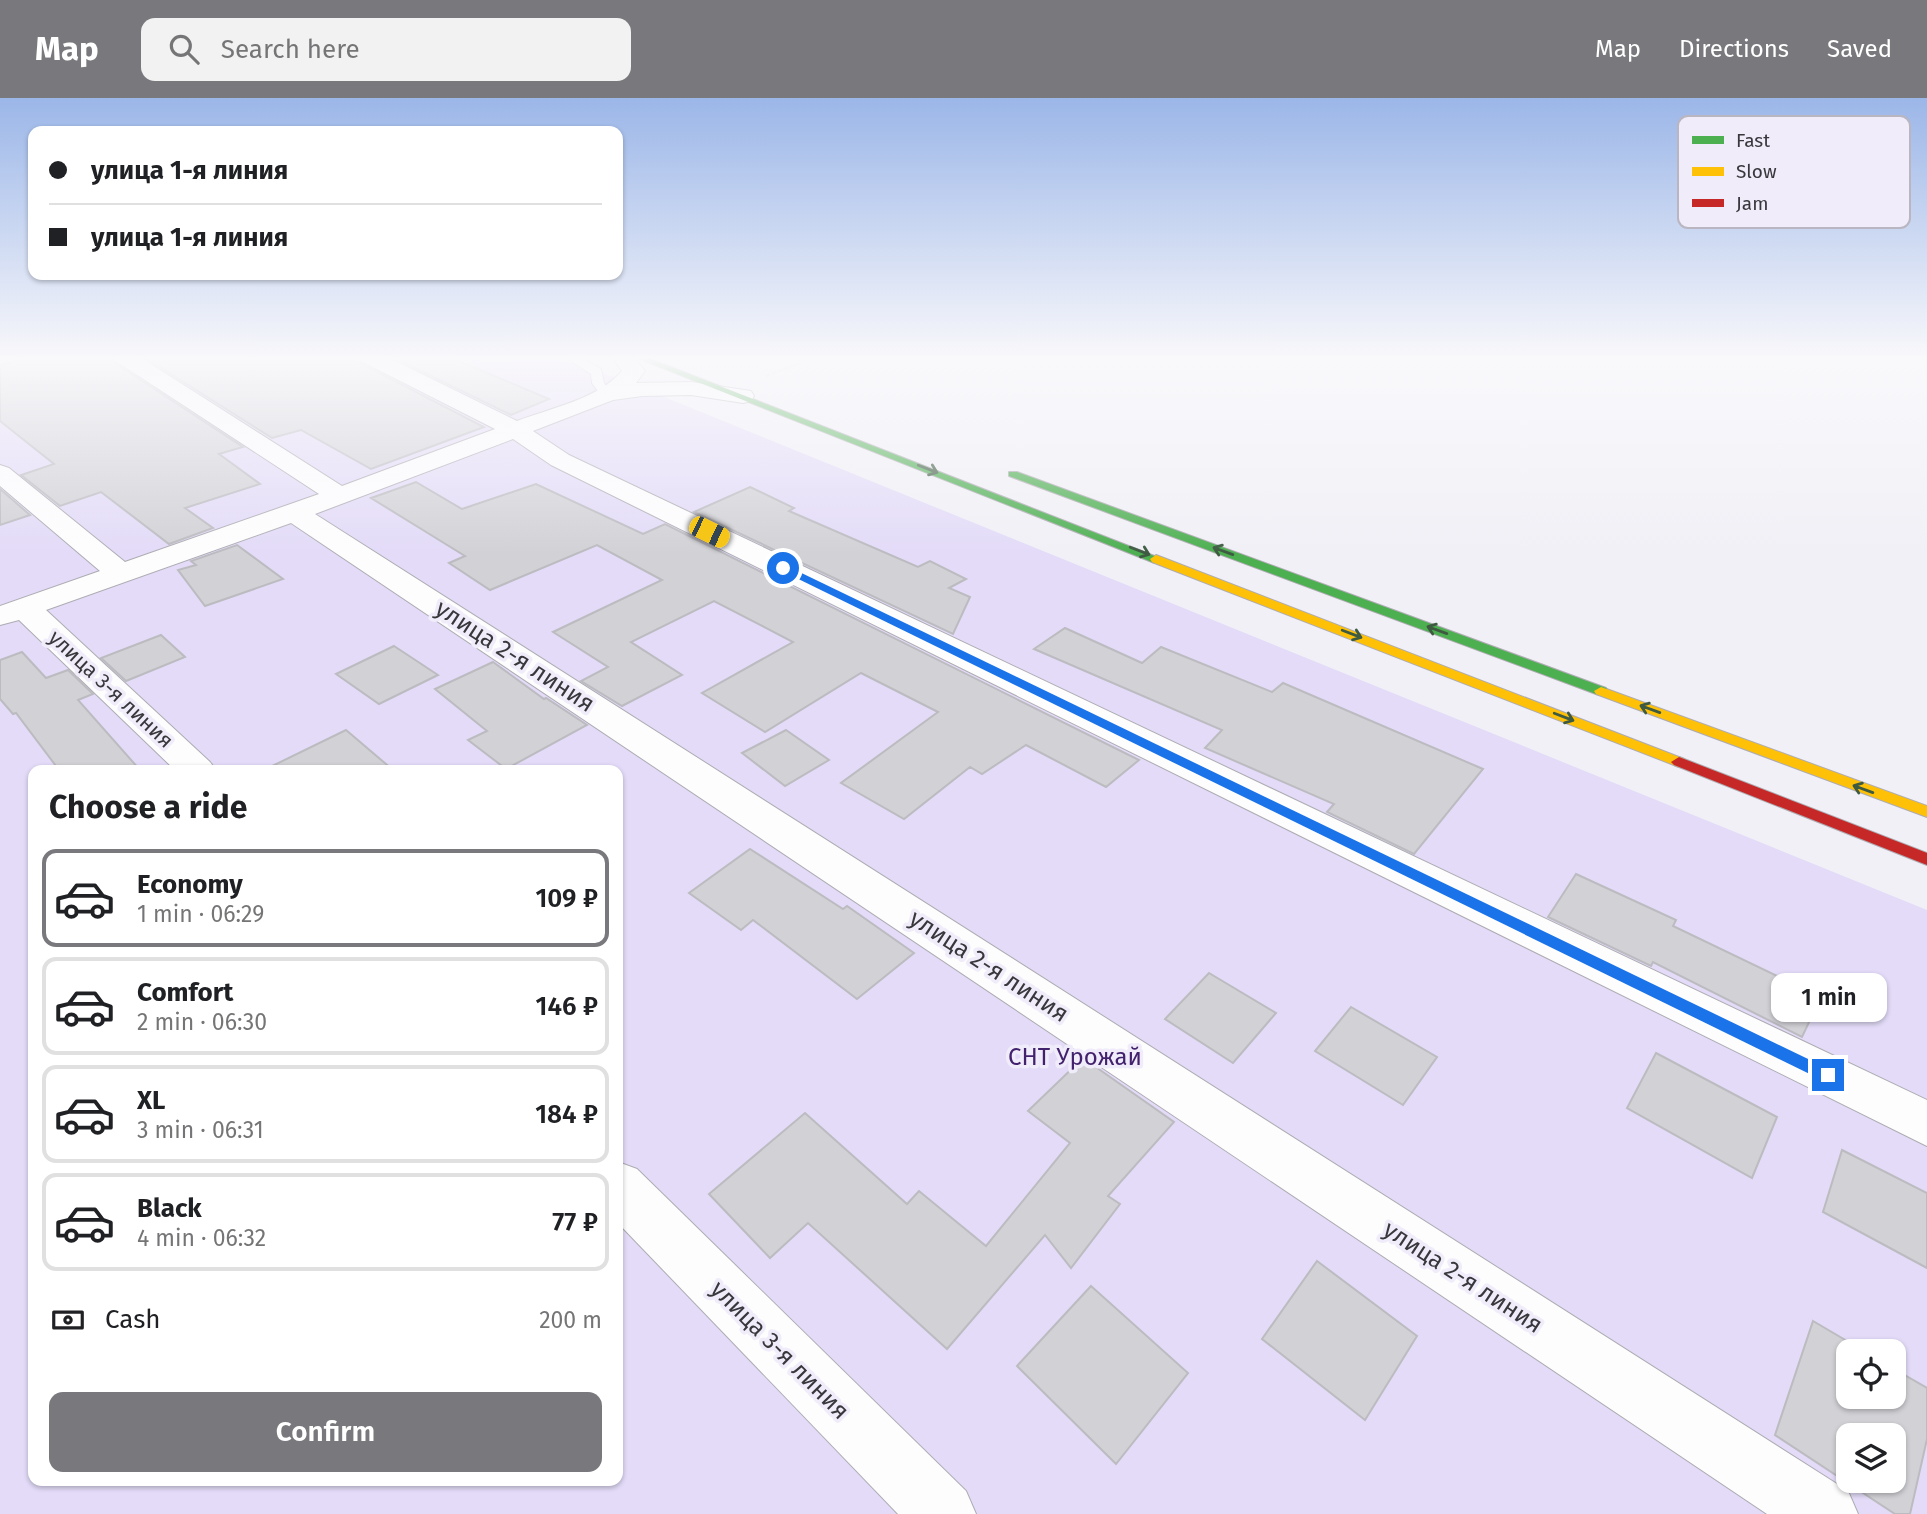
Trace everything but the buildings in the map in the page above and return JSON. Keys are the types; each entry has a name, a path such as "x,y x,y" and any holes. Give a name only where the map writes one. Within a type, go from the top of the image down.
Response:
{"main road":[{"path":"834,422 1927,859"},
{"path":"991,466 1927,812"}],"street":[{"path":"224,422 340,496"},
{"path":"500,422 572,466 1927,1124"},
{"path":"12,612 340,496 533,422"},
{"path":"0,473 122,574"},
{"name":"улица 2-я линия","path":"293,512 1825,1514"},
{"name":"улица 3-я линия","path":"12,612 191,765"},
{"name":"улица 3-я линия","path":"623,1191 943,1514"}],"green space":[{"name":"СНТ Урожай","path":"0,422 726,422 1927,910 1927,1514 0,1514"}],"traffic: fast":[{"path":"805,422 1156,559"},
{"path":"1013,474 1601,691"}],"traffic: slow":[{"path":"1156,559 1679,762"},
{"path":"1601,691 1927,812"}],"traffic: jam":[{"path":"1679,762 1927,859"}],"route":[{"path":"783,568 1828,1075"}]}
